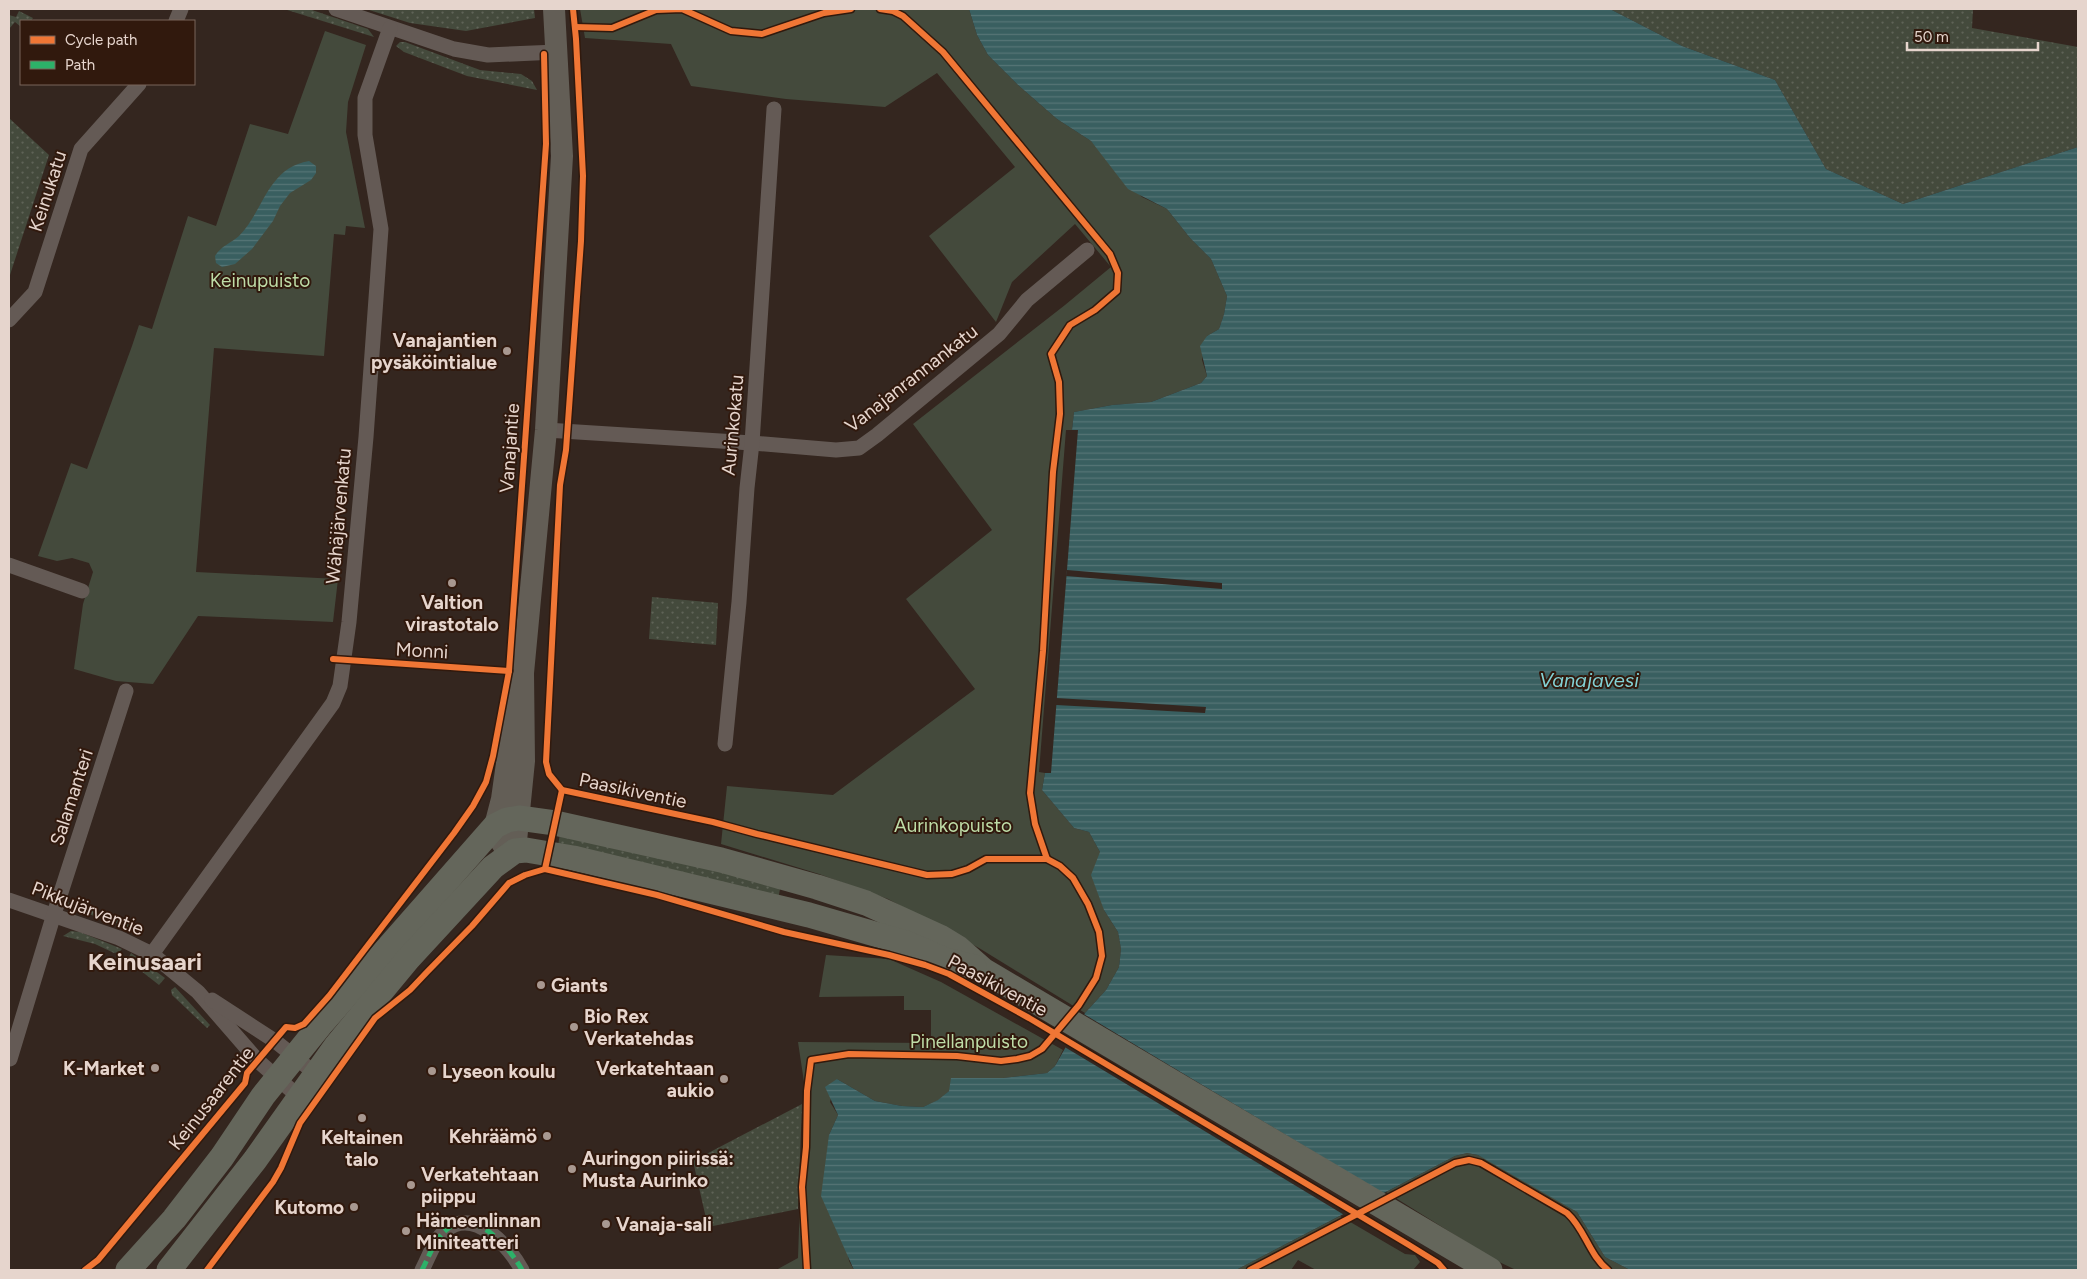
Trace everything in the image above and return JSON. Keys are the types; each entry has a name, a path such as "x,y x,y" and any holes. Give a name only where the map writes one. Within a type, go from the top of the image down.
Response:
{"main road":[{"path":"128,1270 174,1219 222,1157 263,1096 322,1023 495,826 507,820 519,818"},
{"name":"Paasikiventie","path":"519,818 555,823 721,860 866,903 940,937 958,948 983,970 1490,1270"},
{"name":"Paasikiventie","path":"515,851 526,850 573,858 809,915 906,943 945,960 983,970"},
{"path":"169,1270 255,1160 336,1046 408,959 493,867 515,851"}],"street":[{"path":"336,9 454,49 488,55 557,52"},
{"name":"Vanajantie","path":"495,826 502,799 512,728 523,673 546,430 562,156 554,9"},
{"name":"Wähäjärvenkatu","path":"152,954 333,703 340,686 348,632 366,438 381,229 365,135 365,98 390,28"},
{"name":"Keinukatu","path":"9,320 35,292 82,149 138,85"},
{"name":"Aurinkokatu","path":"725,744 739,602 746,488 752,443 774,109"},
{"name":"Vanajanrannankatu","path":"546,430 836,450 859,448 998,334 1027,300 1087,250"},
{"path":"9,565 82,590"},
{"name":"Vanajantie","path":"515,851 524,760 523,673"},
{"name":"Salamanteri","path":"10,1059 54,914 126,691"},
{"path":"495,826 498,840 504,846 515,851"},
{"name":"Pikkujärventie","path":"9,900 119,938 152,954 198,992 296,1056 316,1074"},
{"name":"Pikkujärventie","path":"198,992 254,1056 277,1079 299,1097"},
{"path":"422,1270 434,1245 446,1230 455,1225 468,1224 491,1232 512,1252 522,1270"}],"green space":[{"path":"284,9 309,9 368,29 374,37"},
{"path":"366,9 534,9 535,18 466,31 410,23"},
{"name":"Aurinkopuisto","path":"580,9 969,9 977,35 988,55 1018,85 1057,119 1091,141 1142,197 1167,209 1190,238 1211,259 1227,296 1219,329 1207,336 1202,360 1207,376 1201,383 1151,402 1112,405 1074,412 1072,430 1066,430 1039,772 1045,773 1042,790 1074,828 1089,832 1100,852 1104,910 1118,932 1121,949 1119,967 1106,990 1085,1013 979,948 888,899 819,874 721,844 727,786 833,795 975,689 906,599 992,530 913,424 1111,267 1075,224 1012,282 996,322 929,236 1015,167 937,73 885,107 786,99 691,86 671,44 585,38"},
{"path":"1610,9 1973,9 1972,28 2078,47 2078,147 1903,204 1826,169 1775,80 1682,46"},
{"path":"19,11 33,18 32,20 20,20 20,26 15,22 9,29 9,15 16,17"},
{"name":"Keinupuisto","path":"325,31 366,45 348,102 346,132 365,228 346,226 345,235 334,234 324,356 214,348 196,572 338,579 333,622 198,616 153,684 116,681 74,669 83,604 93,572 89,563 72,558 57,561 38,556 71,463 87,469 139,325 152,329 188,216 216,226 250,124 288,134"},
{"path":"400,42 405,42 480,70 521,74 532,81 537,90 467,76 404,52 396,46"},
{"path":"9,118 49,155 9,278"},
{"path":"652,597 718,603 716,645 649,639"},
{"path":"560,833 769,882 780,889 778,900 558,846"},
{"path":"69,902 132,923 131,928 67,907"},
{"path":"71,931 80,932 122,949 114,953 95,944 63,936"},
{"path":"131,953 165,978 159,985 136,967 129,957"},
{"name":"Pinellanpuisto","path":"826,955 889,959 941,982 1063,1050 1055,1066 1047,1073 1003,1078 949,1091 939,1100 923,1107 902,1106 875,1101 837,1079 830,1102 838,1115 829,1135 849,1261 854,1270 776,1270 798,1258 804,1082 798,1042 931,1043 931,1010 904,1010 904,996 819,997"},
{"path":"175,987 210,1025 207,1028 172,995 171,990"},
{"path":"802,1104 798,1209 708,1227 693,1161"},
{"path":"1467,1153 1478,1155 1493,1162 1577,1212 1605,1257 1630,1270 1516,1270 1495,1260 1386,1192 1455,1156"},
{"path":"1340,1216 1405,1254 1415,1255 1420,1262 1413,1270 1316,1270 1298,1260 1291,1270 1236,1270"}],"water":[{"name":"Vanajavesi","path":"969,9 1610,9 1682,46 1775,80 1826,169 1903,204 2078,147 2078,1270 1630,1270 1605,1257 1577,1212 1478,1155 1467,1153 1455,1156 1236,1270 854,1270 821,1196 829,1135 838,1115 825,1087 837,1079 875,1101 902,1106 923,1107 938,1100 949,1091 951,1078 1003,1078 1047,1073 1055,1066 1085,1013 1106,990 1119,967 1121,949 1118,932 1104,910 1091,875 1100,852 1089,832 1074,828 1042,790 1045,773 1051,773 1078,430 1072,430 1074,412 1112,405 1151,402 1201,383 1207,376 1200,346 1207,336 1219,329 1227,296 1211,259 1190,238 1167,209 1128,189 1091,141 1057,119 1018,85 988,55 977,35"},
{"path":"309,161 316,166 316,173 311,180 290,193 280,206 273,221 252,249 235,264 222,267 216,263 215,256 217,253 239,236 255,215 275,181 295,165"}],"pier":[{"path":"1067,570 1222,583 1222,589 1066,576"},
{"path":"1056,698 1206,707 1205,713 1056,705"},
{"path":"1082,1013 1386,1195 1346,1216 1063,1046"}],"marked path":[{"path":"422,1270 442,1234 457,1224 468,1223 480,1226 500,1241 522,1270"}],"cycle path":[{"path":"573,9 583,176 581,241 566,450 560,485 546,762 549,774 562,790 713,822 927,875 952,874 968,869 986,859 1047,859 1060,866 1073,878 1088,904 1099,932 1102,956 1096,978 1079,1005 1042,1049 1030,1056 1001,1061 957,1056 849,1054 811,1060 807,1091 806,1147 802,1187 807,1270"},
{"path":"575,27 612,28 656,10 682,9 731,31 762,34 824,13 851,9"},
{"path":"880,9 893,11 903,16 943,52 1110,254 1118,273 1117,291 1095,310 1070,325 1051,354 1059,382 1060,414 1053,472 1043,651 1030,793 1035,824 1047,859"},
{"name":"Keinusaarentie","path":"85,1270 98,1260 245,1083 247,1073 286,1027 295,1028 304,1024 329,996 454,833 473,806 486,782 493,756 509,671 546,144 544,54"},
{"name":"Monni","path":"333,659 509,671"},
{"path":"545,869 562,790"},
{"path":"207,1270 273,1182 300,1123 375,1018 410,990 472,926 509,883 525,875 545,869 657,895 784,932 889,955 949,974 1029,1018 1409,1245 1438,1263 1444,1270"},
{"path":"1250,1270 1455,1163 1469,1160 1481,1163 1567,1213 1573,1219 1596,1257 1608,1270"}],"place":[{"name":"Vanajantien pysäköintialue","path":"507,351"},
{"name":"Valtion virastotalo","path":"452,583"},
{"name":"Giants","path":"541,985"},
{"name":"Bio Rex Verkatehdas","path":"574,1027"},
{"name":"K-Market","path":"155,1068"},
{"name":"Lyseon koulu","path":"432,1071"},
{"name":"Verkatehtaan aukio","path":"724,1079"},
{"name":"Keltainen talo","path":"362,1118"},
{"name":"Kehräämö","path":"547,1136"},
{"name":"Auringon piirissä: Musta Aurinko","path":"572,1169"},
{"name":"Verkatehtaan piippu","path":"411,1185"},
{"name":"Kutomo","path":"354,1207"},
{"name":"Vanaja-sali","path":"606,1224"},
{"name":"Hämeenlinnan Miniteatteri","path":"406,1231"}],"district":[{"name":"Keinusaari","path":"145,962"}]}
